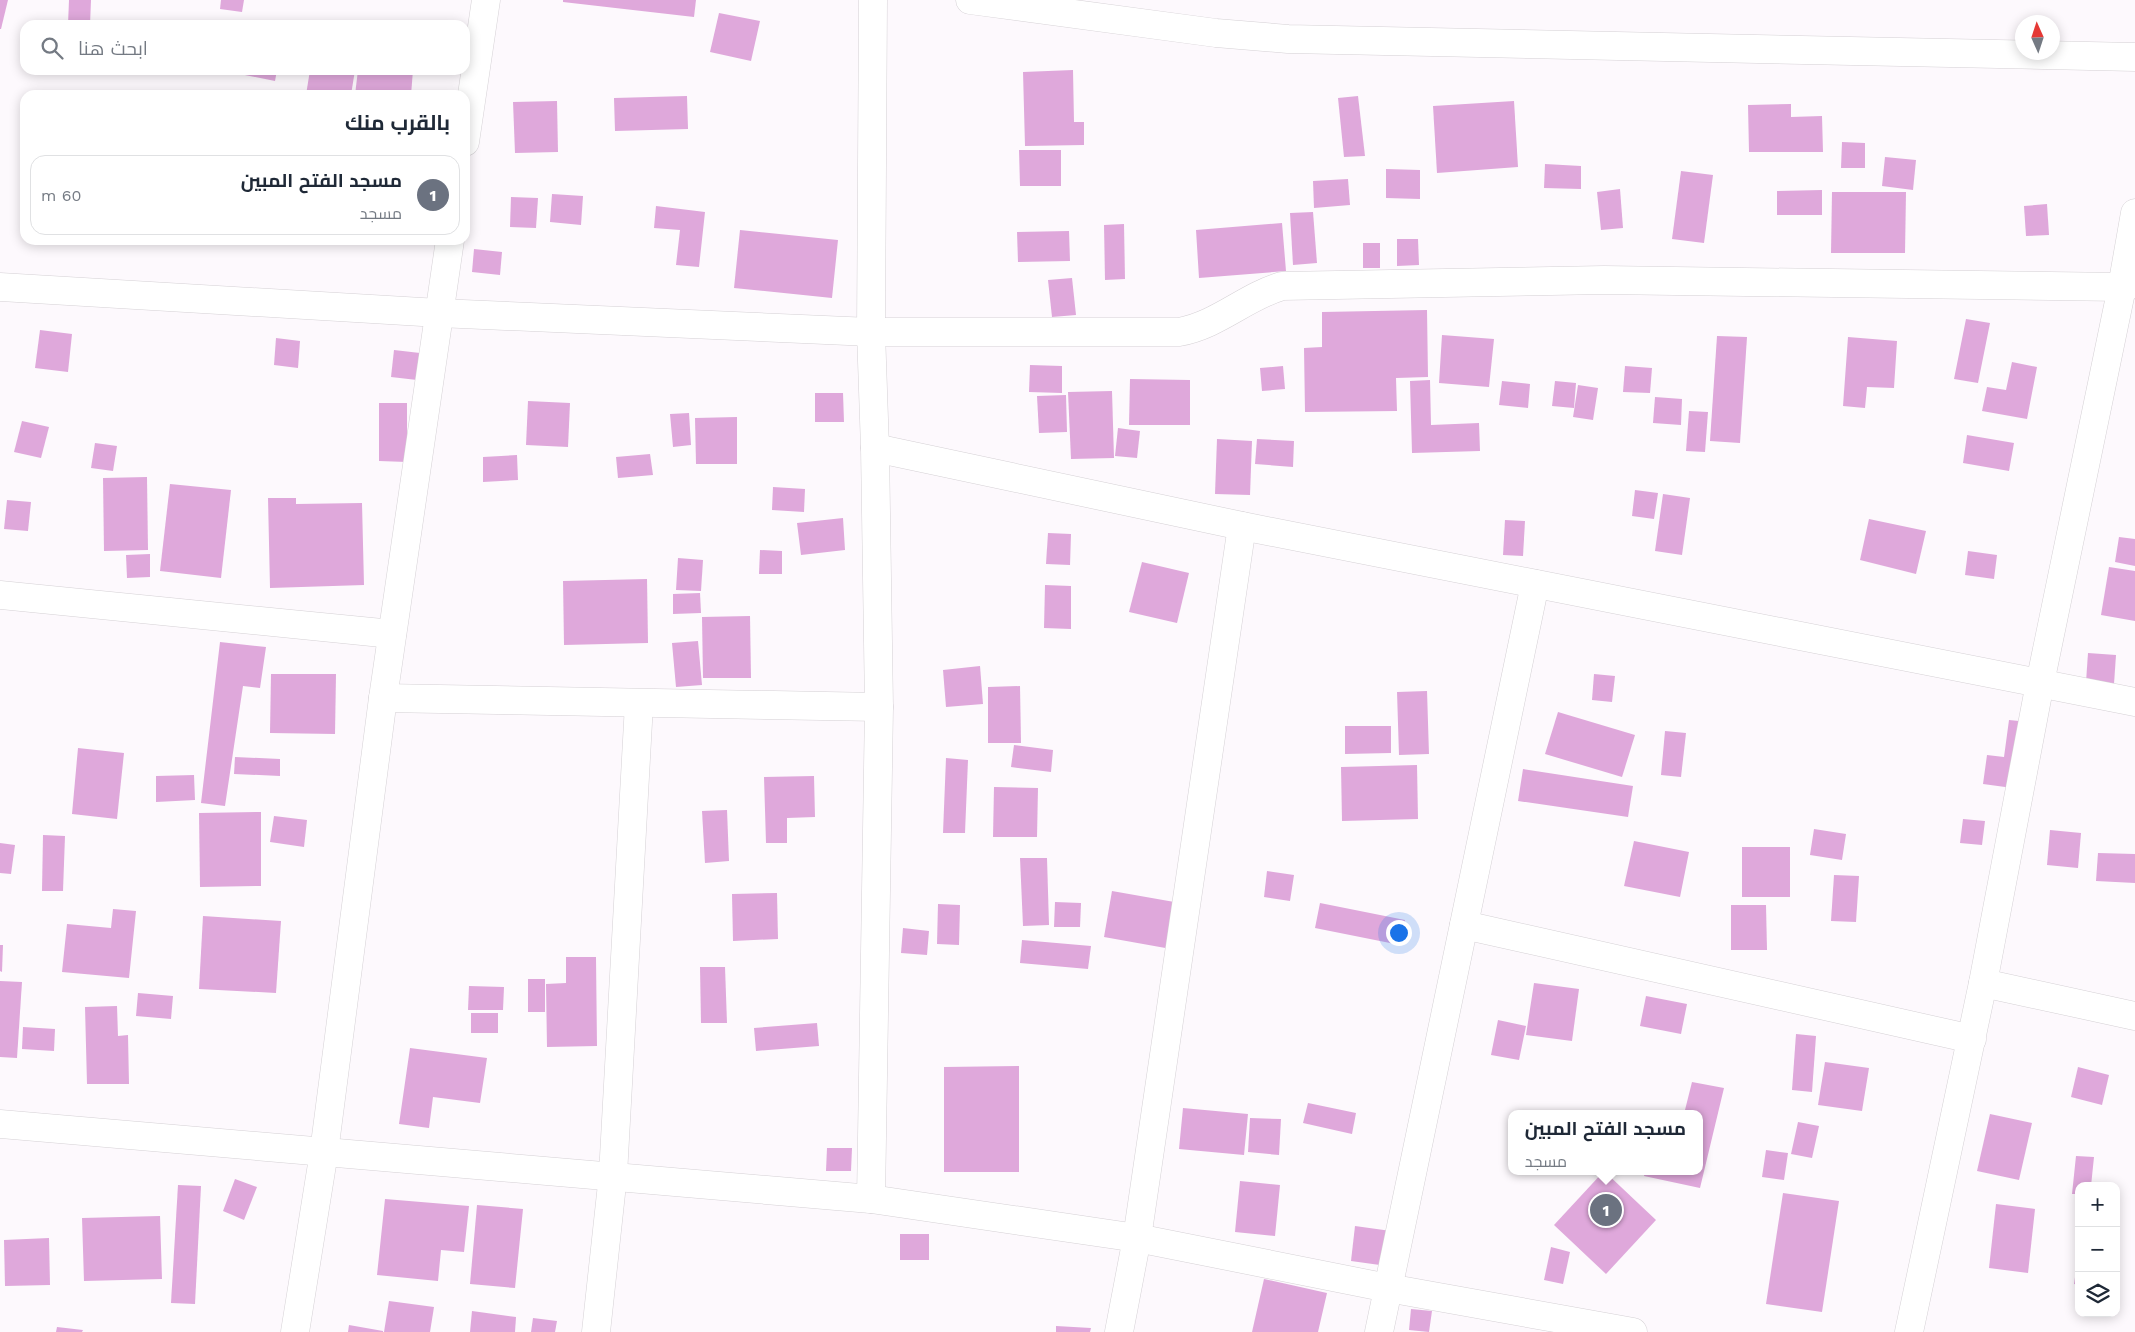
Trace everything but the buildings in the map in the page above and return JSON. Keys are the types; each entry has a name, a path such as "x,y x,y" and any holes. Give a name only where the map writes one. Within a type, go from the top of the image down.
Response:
{"street":[{"path":"470,108 486,0"},
{"path":"871,1199 879,707 875,448 871,332 873,0"},
{"path":"970,0 1216,33 1288,39 2135,57"},
{"path":"1909,1332 1972,1039 2040,683 2129,286 2135,213"},
{"path":"295,1332 324,1152 383,698 449,245"},
{"path":"0,287 439,313 871,332 1179,332 1198,328 1215,321 1264,291 1282,286 1604,280 2129,286"},
{"path":"875,448 1242,526 2135,702"},
{"path":"1119,1332 1136,1238 1242,526"},
{"path":"1379,1332 1535,584"},
{"path":"0,595 392,634"},
{"path":"383,698 879,707"},
{"path":"596,1332 613,1176 639,704"},
{"path":"1464,925 1972,1039"},
{"path":"1983,983 2135,1016"},
{"path":"0,1124 871,1199 1136,1238 1388,1288 1633,1332"}],"place":[{"name":"مسجد الفتح المبين","path":"1606,1210"}]}
